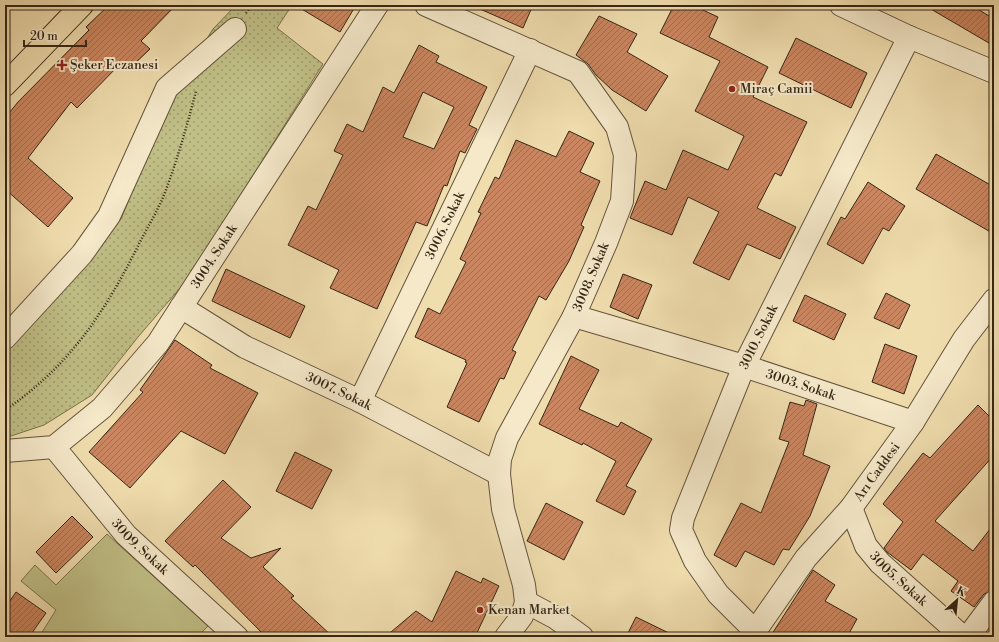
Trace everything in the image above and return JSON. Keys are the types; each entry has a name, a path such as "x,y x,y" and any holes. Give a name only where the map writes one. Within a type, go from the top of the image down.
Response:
{"main road":[{"path":"5,85 82,5"}],"street":[{"name":"3004. Sokak","path":"54,447 102,408 158,343 377,5"},
{"name":"3008. Sokak","path":"426,5 578,72 617,127 625,155 622,200 574,316 507,438 500,459 499,474 503,509 524,584 526,602 522,616 506,637"},
{"path":"841,5 909,37 994,72"},
{"path":"5,338 82,254 109,216 167,88 235,29"},
{"name":"3010. Sokak","path":"753,634 718,594 695,561 681,530 683,518 744,366 909,37"},
{"name":"3006. Sokak","path":"360,401 530,50"},
{"name":"Arı Caddesi","path":"753,634 806,558 851,508 913,422 964,339 994,300"},
{"name":"3007. Sokak","path":"180,307 245,347 360,401 499,474"},
{"name":"3003. Sokak","path":"574,316 744,366 913,422"},
{"path":"5,451 54,447"},
{"name":"3009. Sokak","path":"54,447 126,535 237,637"},
{"name":"3005. Sokak","path":"851,508 866,546 880,563 963,637"},
{"path":"526,602 556,618 582,637"},
{"path":"968,637 994,602"}],"path":[{"path":"235,29 252,5"},
{"path":"5,410 30,393 77,347 104,309 164,197 186,130 197,87"}],"shaded area":[{"path":"236,5 292,5 277,28 323,64 187,280 138,337 92,395 44,425 5,438 5,352 80,269 121,219 176,88 213,29"},
{"path":"107,534 208,626 197,637 39,637 56,610 21,581 35,565 56,585"}],"building":[{"path":"109,5 176,5 141,41 150,49 128,70 121,63 77,108 71,102 28,158 73,198 48,227 5,189 5,118 18,102 89,30 86,27"},
{"path":"295,5 356,5 340,32"},
{"path":"471,5 533,5 523,28"},
{"path":"674,5 692,5 718,17 709,37 768,67 753,97 807,122 781,176 775,173 757,208 796,227 780,259 747,244 729,280 693,263 719,212 688,197 672,235 630,218 645,181 666,190 683,150 728,170 744,136 695,111 720,61 660,33"},
{"path":"924,5 971,5 994,19 994,46"},
{"path":"599,16 637,34 627,52 668,76 646,111 612,90 596,75 588,64 576,55"},
{"path":"796,38 867,73 851,108 779,73"},
{"path":"419,45 439,56 436,62 487,87 469,125 477,129 465,153 460,151 447,186 444,185 427,226 416,222 377,309 330,288 339,270 288,245 308,206 316,210 343,155 334,151 347,124 363,132 383,87 394,93","holes":["423,92 454,107 434,149 403,137"]},
{"path":"569,131 594,143 580,172 600,181 581,225 584,227 569,261 546,300 539,296 512,350 516,352 504,379 500,378 479,422 447,407 467,363 465,362 466,360 415,337 428,308 440,314 466,262 460,259 481,213 478,212 495,177 499,179 516,140 556,157"},
{"path":"936,154 994,187 994,234 916,189"},
{"path":"868,182 905,206 889,231 883,228 863,264 827,244 841,217 845,219"},
{"path":"226,269 305,306 290,338 212,301"},
{"path":"623,274 652,285 638,319 610,307"},
{"path":"886,293 910,305 899,329 874,318"},
{"path":"805,295 846,314 834,340 793,321"},
{"path":"175,340 212,365 210,368 258,393 225,454 181,431 130,488 89,452 143,392 140,390"},
{"path":"885,344 917,356 904,394 872,382"},
{"path":"571,356 599,370 579,409 618,427 621,422 652,439 626,486 636,491 624,515 596,501 616,461 583,443 582,445 539,424"},
{"path":"806,400 817,404 803,455 830,466 810,516 789,550 783,549 774,565 745,551 736,567 714,555 741,503 761,513 789,442 779,439 790,402 804,406"},
{"path":"978,405 994,421 994,455 935,521 973,551 994,524 994,590 984,594 974,607 951,591 958,581 923,554 911,570 887,552 884,548 903,522 883,504 923,453 930,458"},
{"path":"295,452 332,470 312,509 276,491"},
{"path":"223,480 251,507 221,538 251,558 281,548 263,567 294,596 291,598 333,637 266,637 195,565 193,567 165,541"},
{"path":"546,503 583,522 564,560 527,541"},
{"path":"72,516 93,537 56,573 36,552"},
{"path":"813,570 835,585 825,601 857,619 847,637 770,637"},
{"path":"456,571 481,583 483,578 499,586 475,637 385,637 416,611 432,622"},
{"path":"16,592 46,613 29,637 5,637 5,608"},
{"path":"636,617 677,637 626,637"}],"place":[{"name":"Şeker Eczanesi","path":"62,65"},
{"name":"Miraç Camii","path":"732,89"},
{"name":"Kenan Market","path":"480,610"}]}
